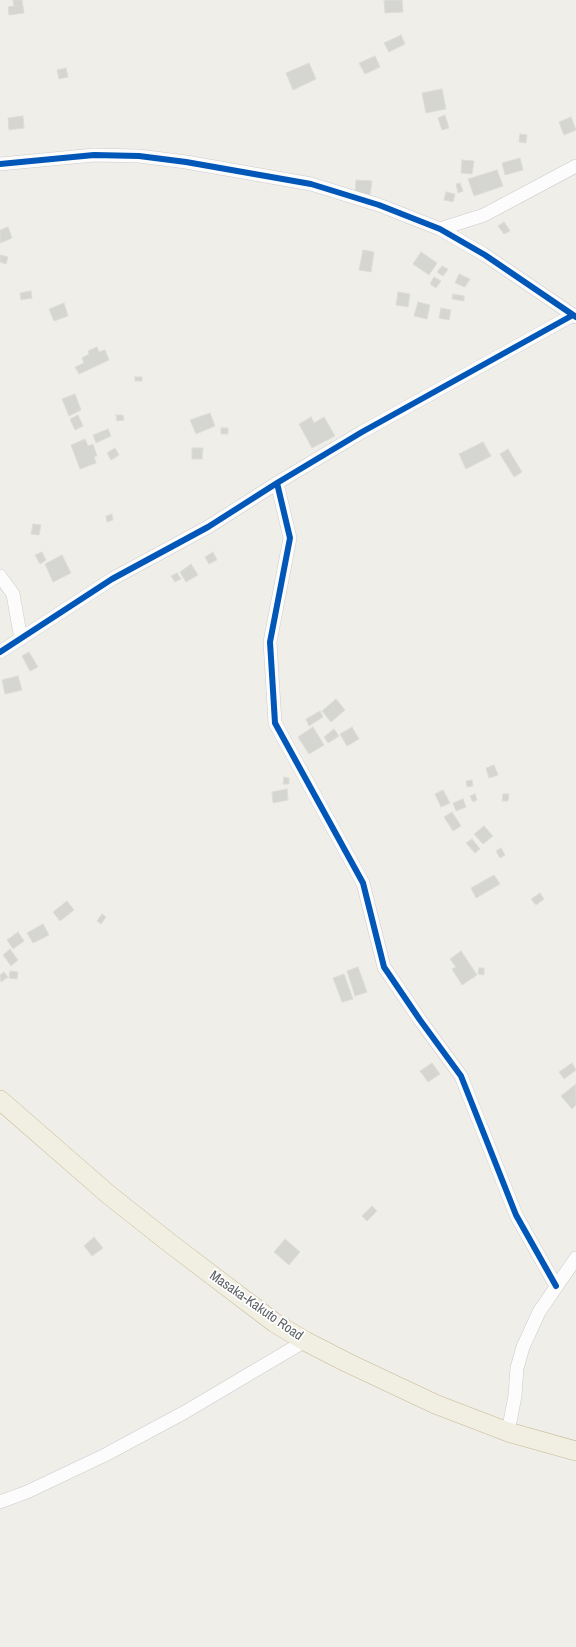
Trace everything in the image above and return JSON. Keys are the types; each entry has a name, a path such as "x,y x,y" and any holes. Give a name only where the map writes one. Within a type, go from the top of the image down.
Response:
{"highway":[{"name":"Masaka-Kakuto Road","path":"0,1100 109,1195 165,1240 275,1323 305,1341 436,1404 508,1432 576,1451"}],"street":[{"path":"0,164 94,155 139,156 186,162 312,184 379,205 440,229 485,255 574,316 362,432 277,483 208,527 112,579 0,652"},
{"path":"440,229 484,215 576,166"},
{"path":"277,483 290,538 270,642 274,723 363,883 384,967 461,1076 516,1216 556,1286"},
{"path":"0,576 13,594 21,639"},
{"path":"508,1432 515,1396 517,1368 523,1347 539,1312 576,1258"},
{"path":"0,1502 27,1492 118,1448 185,1412 305,1341"}],"building":[{"path":"13,0 22,0 24,13 9,15 8,7 14,6"},
{"path":"384,0 402,0 403,12 385,13"},
{"path":"401,35 405,44 389,52 384,43"},
{"path":"375,56 380,67 365,74 359,63"},
{"path":"309,63 316,79 293,90 286,73"},
{"path":"66,68 68,77 59,79 57,70"},
{"path":"442,89 446,109 426,113 422,93"},
{"path":"445,115 449,128 442,130 438,118"},
{"path":"23,116 24,128 9,130 8,118"},
{"path":"571,117 576,130 564,135 559,122"},
{"path":"520,134 527,135 526,143 519,142"},
{"path":"520,158 523,170 505,175 502,163"},
{"path":"462,160 474,161 472,174 461,173"},
{"path":"497,170 503,186 474,196 468,179"},
{"path":"356,180 372,181 370,195 355,194"},
{"path":"460,183 463,191 458,193 456,184"},
{"path":"446,192 455,194 453,202 444,200"},
{"path":"504,222 510,231 504,234 498,226"},
{"path":"8,227 12,238 0,243 0,230"},
{"path":"363,250 374,252 371,272 359,270"},
{"path":"421,252 437,263 429,275 413,264"},
{"path":"0,255 8,257 6,264 0,262"},
{"path":"442,266 448,269 443,276 437,272"},
{"path":"459,274 470,279 465,287 455,283"},
{"path":"434,277 441,281 436,288 430,284"},
{"path":"31,291 32,298 21,300 20,293"},
{"path":"398,292 410,294 408,307 396,305"},
{"path":"453,294 464,296 464,301 452,299"},
{"path":"418,302 430,305 427,319 414,316"},
{"path":"64,303 68,316 54,321 49,309"},
{"path":"441,308 451,310 449,320 439,318"},
{"path":"97,347 99,352 105,350 109,360 79,374 75,367 84,363 82,358 89,354 88,351"},
{"path":"135,377 142,377 142,381 135,381"},
{"path":"75,394 81,410 69,416 62,399"},
{"path":"210,413 215,426 196,434 190,420"},
{"path":"78,415 83,426 75,430 70,419"},
{"path":"116,415 123,415 124,420 117,421"},
{"path":"311,417 314,423 324,417 335,436 312,448 299,424"},
{"path":"221,428 228,428 228,434 221,434"},
{"path":"108,429 111,436 96,443 93,435"},
{"path":"85,439 88,446 93,444 97,456 94,457 96,463 80,469 71,445"},
{"path":"483,442 491,456 466,469 459,454"},
{"path":"115,448 119,455 111,460 107,453"},
{"path":"192,448 203,448 202,459 192,459"},
{"path":"508,449 522,472 514,477 500,454"},
{"path":"112,514 113,520 107,522 106,516"},
{"path":"33,524 41,525 39,535 31,534"},
{"path":"42,552 46,560 40,564 35,555"},
{"path":"213,552 217,560 209,564 205,557"},
{"path":"62,555 71,573 53,582 45,564"},
{"path":"191,564 198,575 186,582 180,572"},
{"path":"177,573 181,579 175,582 171,576"},
{"path":"29,652 38,667 30,671 22,656"},
{"path":"18,676 22,690 5,694 2,680"},
{"path":"336,699 345,710 331,722 322,711"},
{"path":"320,711 323,717 309,726 306,719"},
{"path":"313,727 324,745 309,754 298,737"},
{"path":"352,727 359,739 347,746 340,734"},
{"path":"334,729 339,736 328,743 324,737"},
{"path":"494,765 498,775 489,778 486,768"},
{"path":"284,777 289,778 289,784 283,784"},
{"path":"472,780 473,786 467,787 466,781"},
{"path":"287,789 288,800 273,803 272,792"},
{"path":"443,790 450,803 441,807 435,794"},
{"path":"475,794 477,800 473,802 470,796"},
{"path":"503,794 509,794 508,801 502,801"},
{"path":"463,799 466,807 456,811 453,803"},
{"path":"452,812 461,826 453,831 444,817"},
{"path":"484,826 493,836 483,844 474,834"},
{"path":"472,839 480,849 475,853 466,843"},
{"path":"501,848 505,855 500,858 496,851"},
{"path":"494,875 500,884 476,898 471,888"},
{"path":"540,893 544,899 536,905 531,899"},
{"path":"67,901 74,910 60,921 53,912"},
{"path":"102,914 106,917 101,924 97,921"},
{"path":"43,924 49,935 33,943 27,933"},
{"path":"18,932 24,941 13,949 7,940"},
{"path":"10,949 18,960 11,966 3,955"},
{"path":"461,951 477,975 462,985 452,969 456,967 450,959"},
{"path":"358,967 367,992 355,996 347,971"},
{"path":"479,968 484,968 484,975 478,974"},
{"path":"10,971 18,972 17,979 9,978"},
{"path":"4,972 8,977 1,982 0,975"},
{"path":"344,974 353,999 342,1002 333,978"},
{"path":"432,1063 440,1074 428,1082 420,1071"},
{"path":"572,1063 576,1070 564,1079 559,1072"},
{"path":"576,1084 576,1105 572,1109 561,1096"},
{"path":"372,1206 377,1211 367,1221 362,1216"},
{"path":"94,1237 103,1248 92,1256 84,1246"},
{"path":"285,1239 300,1252 289,1265 274,1252"}],"cycle path":[{"path":"0,164 94,155 139,156 186,162 311,184 379,205 440,229 485,255 576,317"},
{"path":"0,652 112,579 208,527 277,483 362,432 573,315"},
{"path":"277,483 290,538 270,642 275,723 363,883 384,967 461,1076 516,1215 556,1286"}]}
